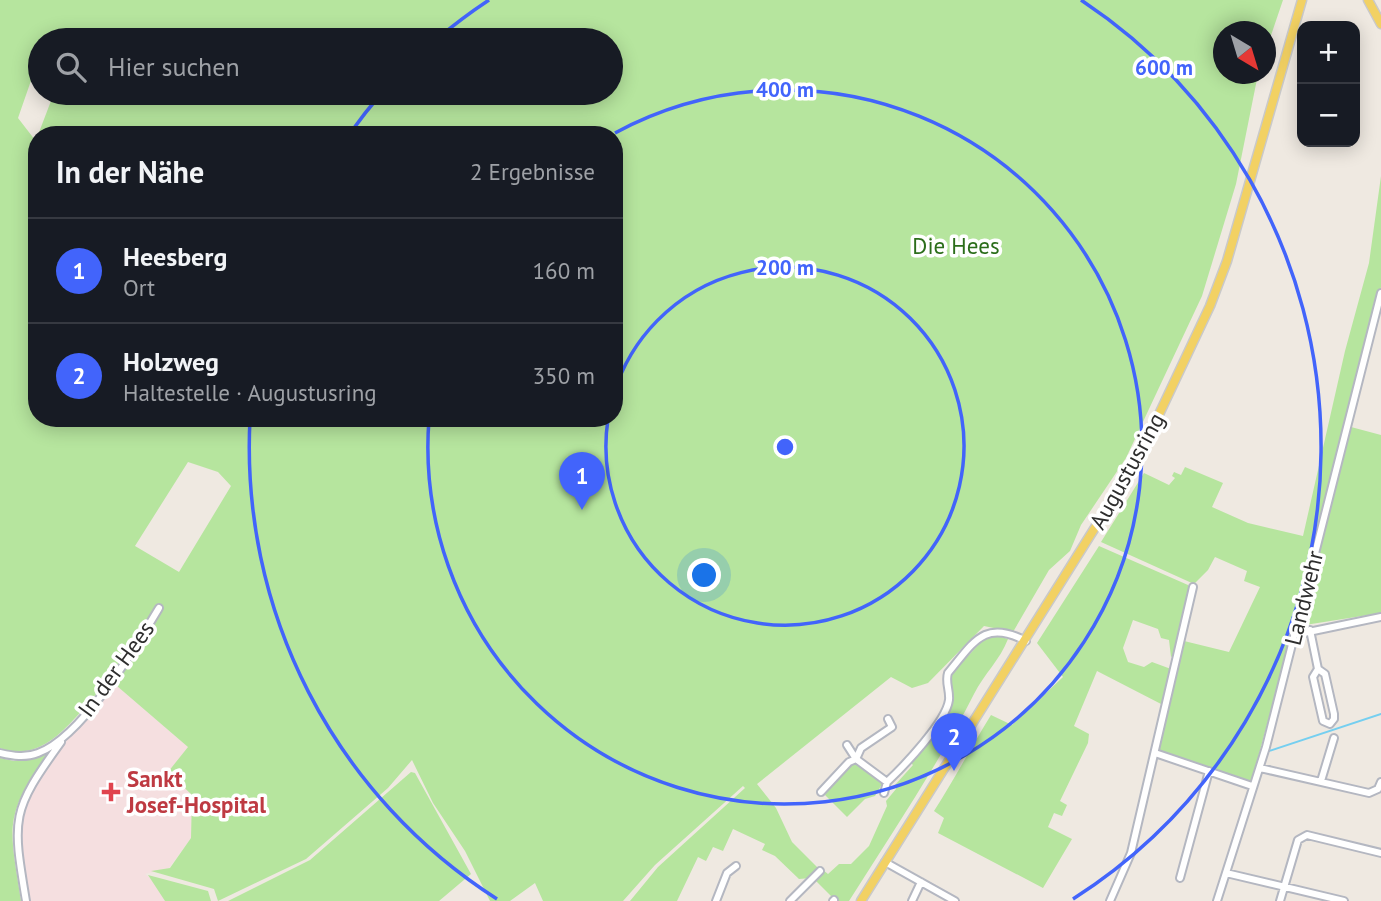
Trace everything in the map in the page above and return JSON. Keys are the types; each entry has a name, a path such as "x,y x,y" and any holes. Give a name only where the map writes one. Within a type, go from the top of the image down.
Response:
{"main road":[{"name":"Augustusring","path":"862,901 1138,459 1210,306 1252,181 1302,0"},
{"path":"1368,0 1381,24"}],"street":[{"name":"Landwehr","path":"1217,901 1260,768 1381,293"},
{"path":"1110,901 1131,853 1193,587"},
{"name":"In der Hees","path":"0,754 17,757 37,754 53,746 112,682 159,608"},
{"path":"1294,635 1381,617"},
{"path":"1310,630 1318,669 1325,674 1335,717 1329,724 1323,721 1313,677 1318,669"},
{"path":"884,793 887,782 918,749 943,713 949,702 948,673 981,635 1002,631 1026,641"},
{"path":"821,792 849,762 856,759 861,748 892,727 888,719"},
{"name":"In der Hees","path":"26,901 16,851 16,823 23,799 71,728"},
{"path":"1321,781 1334,738"},
{"path":"846,745 856,759 887,782"},
{"path":"1155,753 1252,786"},
{"path":"1260,768 1321,781 1323,785 1369,793 1378,789 1381,782"},
{"path":"1180,878 1209,771"},
{"path":"1280,901 1298,840 1307,835 1381,853"},
{"path":"885,862 956,901"},
{"path":"716,901 727,873 736,866"},
{"path":"790,901 820,871"},
{"path":"1226,873 1344,901"},
{"path":"912,901 920,882"}],"shaded area":[{"name":"Sankt Josef-Hospital","path":"116,685 188,747 171,778 180,781 192,795 191,838 169,868 145,874 155,882 165,901 30,901 20,833 26,801 67,740"}],"green space":[{"name":"Die Hees","path":"0,0 1283,0 1276,21 1213,21 1213,84 1256,84 1236,184 1202,296 1126,458 1081,525 1070,551 1049,570 1013,632 984,626 928,683 912,688 891,677 757,784 776,808 792,842 819,869 811,878 799,879 775,856 762,850 765,844 733,829 723,851 713,847 706,861 698,857 677,901 630,901 658,867 745,788 743,786 655,865 623,901 543,901 535,883 510,901 490,901 465,851 433,803 412,760 388,788 306,859 218,901 214,889 151,871 170,868 191,838 192,795 168,772 188,747 110,680 62,731 34,749 18,752 0,748","holes":["188,462 218,472 231,486 179,572 135,546"]},
{"path":"1381,176 1381,287 1354,402 1252,780 1248,781 1157,750 1180,640 1229,652 1260,587 1244,581 1247,571 1215,557 1208,570 1194,584 1101,542 1144,473 1169,485 1175,478 1172,476 1174,472 1181,475 1185,467 1223,483 1212,507 1248,523 1303,536 1345,351 1369,263"},
{"path":"1351,427 1381,435 1381,613 1305,625 1301,623 1306,597"},
{"path":"1099,546 1188,585 1190,590 1174,655 1171,657 1169,640 1161,638 1158,629 1133,620 1123,648 1128,662 1144,667 1152,662 1171,669 1163,705 1097,671 1074,726 1089,734 1088,743 1060,801 1067,805 1062,816 1054,813 1048,827 1072,839 1043,888 938,833 944,818 934,811 991,715 1012,725 1063,677 1037,643"},
{"path":"995,635 1008,639 1005,647 978,687 930,773 849,901 836,901 814,879 823,870 828,874 839,864 851,864 869,846 887,806 886,801 896,789 895,785 913,765 910,762 950,708 953,700 950,675 983,640"},
{"path":"48,754 23,794 13,824 14,856 21,901 0,901 0,758 14,761"},
{"path":"855,762 882,784 875,796 865,799 847,817 825,795 827,788"},
{"path":"411,772 415,773 471,874 439,901 228,901 310,860"},
{"path":"148,875 208,891 211,901 165,901"}],"waterway":[{"path":"1266,752 1381,714"}],"place":[{"name":"Heesberg","path":"582,510"},
{"name":"Holzweg","path":"954,771"},
{"name":"Sankt Josef-Hospital","path":"111,792"}]}
